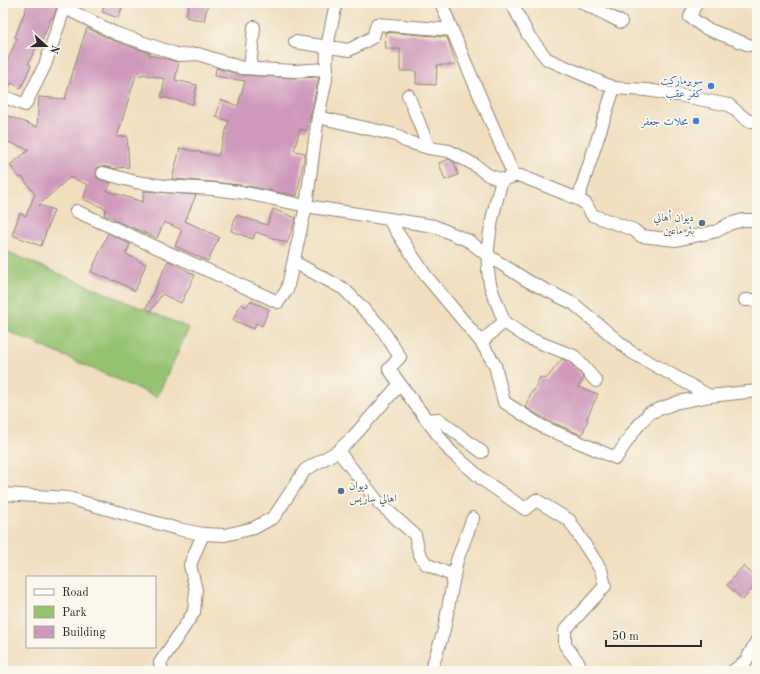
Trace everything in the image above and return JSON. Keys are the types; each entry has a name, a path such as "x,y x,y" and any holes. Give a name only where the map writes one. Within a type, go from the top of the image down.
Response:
{"street":[{"path":"76,211 278,302 287,290 306,206 318,118 326,79 328,47 336,3"},
{"path":"441,3 466,66 514,176"},
{"path":"512,3 528,35 547,59 614,88 659,92 729,105 748,121 757,121"},
{"path":"583,3 621,22"},
{"path":"696,3 690,17 705,28 749,45"},
{"path":"3,96 25,105 45,65 65,6 115,33 179,55 198,54 242,68 294,71 327,69"},
{"path":"295,42 349,50 373,37 377,24 452,30"},
{"path":"250,68 254,26"},
{"path":"578,200 614,88"},
{"path":"408,95 429,148"},
{"path":"318,118 396,135 405,141 429,148 448,151 475,165 488,175 502,180 514,176 521,176 578,200 586,204 592,215 634,230 642,236 676,240 717,231 729,224 743,220 757,220"},
{"path":"103,173 136,182 246,193 306,206 434,226 469,241 487,255 528,281 574,304 631,352 710,396"},
{"path":"502,180 496,203 487,255 490,284 504,322 528,338 574,356 596,381"},
{"path":"388,220 426,276 481,342 495,365 504,402 543,427 616,458 633,432 649,413 678,402 710,396 757,391"},
{"path":"294,262 344,289 380,326 400,356 389,369 450,451 483,480 524,509 536,500 569,520 601,570 605,586 565,630 565,645 578,662 582,671"},
{"path":"481,342 504,322"},
{"path":"3,494 68,498 178,529 203,534 225,535 254,528 274,518 305,470 338,451 354,437 400,384"},
{"path":"427,420 438,419 482,452"},
{"path":"338,451 379,503 415,535 419,553 426,564 454,576"},
{"path":"431,671 444,630 456,560 473,518"},
{"path":"162,671 160,663 194,612 196,590 190,565 203,534"},
{"path":"733,671 746,661 757,640"}],"green space":[{"path":"3,250 189,328 157,397 3,329"}],"building":[{"path":"28,3 58,3 53,18 51,18 39,47 37,46 28,64 31,65 21,88 11,83 8,90 3,89 3,72 17,38 15,37"},
{"path":"105,3 124,3 118,18 102,12"},
{"path":"189,3 208,3 204,21 186,17"},
{"path":"87,28 112,40 150,53 149,55 179,62 175,80 197,85 193,104 161,97 165,79 142,74 141,77 136,75 117,137 127,136 129,167 117,169 101,166 97,168 96,175 97,178 111,183 107,191 143,202 144,191 196,195 185,221 219,237 208,261 175,246 182,230 164,222 157,238 114,220 114,218 104,215 106,209 83,199 88,185 70,177 39,205 54,210 41,246 12,235 20,213 26,216 35,194 22,177 20,178 10,165 29,150 3,140 3,114 37,127 39,97 65,99"},
{"path":"385,32 447,37 456,65 437,65 436,85 416,84 416,71 400,71 400,49 386,49"},
{"path":"216,68 242,75 294,78 319,77 307,131 300,129 294,151 305,153 297,196 247,186 172,179 180,148 218,156 229,121 216,117 221,100 238,106 245,81 215,76"},
{"path":"449,159 454,162 458,175 445,180 439,163"},
{"path":"273,209 296,218 287,243 256,232 253,239 231,231 236,215 267,225"},
{"path":"108,233 130,244 126,254 146,264 135,291 114,280 91,272"},
{"path":"168,261 195,275 181,303 162,294 151,311 146,308"},
{"path":"250,301 269,309 262,326 256,323 254,329 233,320 241,304 246,307"},
{"path":"562,359 570,362 584,378 578,387 598,394 587,418 588,419 582,435 547,420 525,407 540,377 546,379"},
{"path":"743,566 757,578 757,583 743,600 727,585"}],"place":[{"name":"سوبرماركت كفر عقب","path":"711,86"},
{"name":"محلات جعفر","path":"696,121"},
{"name":"ديوان أهالي بئر ماعين","path":"702,223"},
{"name":"ديوان اهالي ساريس","path":"341,491"}]}
